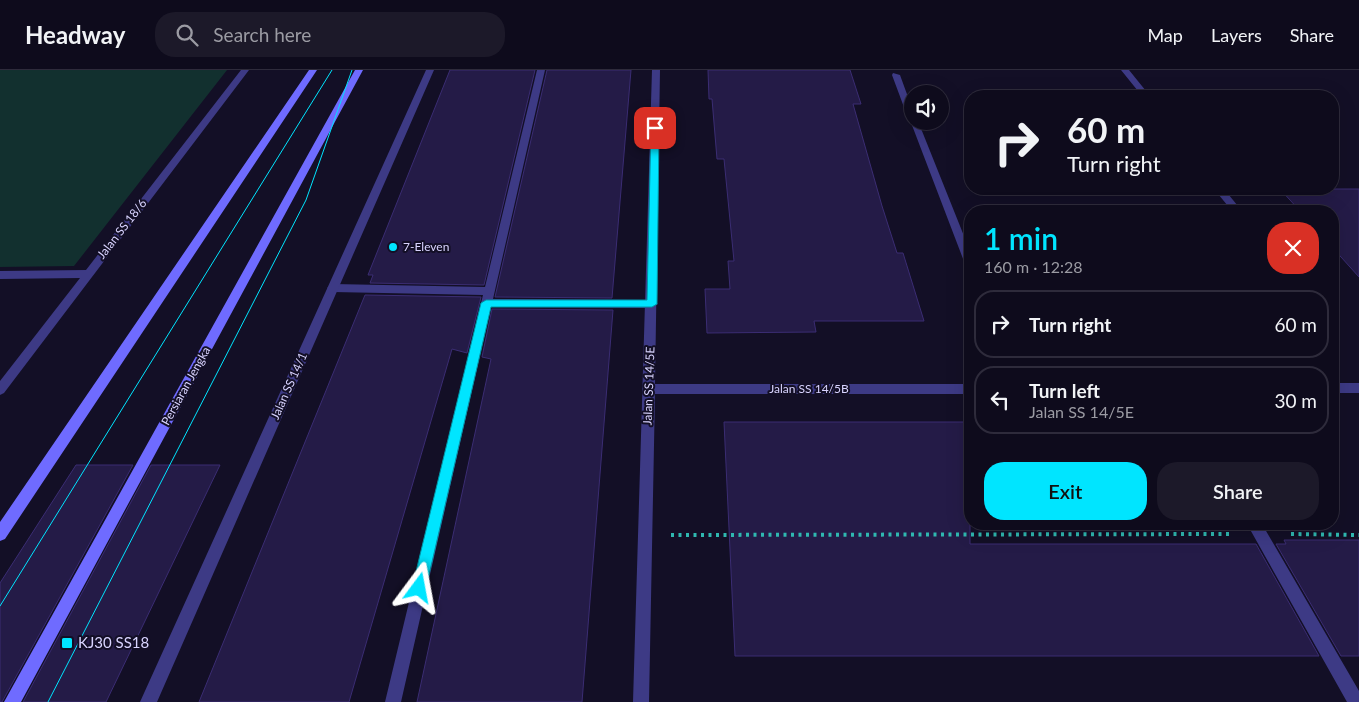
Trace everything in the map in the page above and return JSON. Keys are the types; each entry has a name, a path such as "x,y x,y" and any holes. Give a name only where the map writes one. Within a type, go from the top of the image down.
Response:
{"main road":[{"path":"0,534 313,70"},
{"name":"Persiaran Jengka","path":"12,702 359,70"}],"street":[{"name":"Jalan SS 18/6","path":"0,390 245,70"},
{"name":"Jalan SS 14/1","path":"148,702 430,70"},
{"path":"393,702 541,70"},
{"name":"Jalan SS 14/5E","path":"641,702 652,304 656,70"},
{"path":"1125,70 1141,90"},
{"path":"896,76 904,97"},
{"path":"917,130 964,249"},
{"path":"1224,195 1232,205"},
{"path":"0,275 88,274"},
{"path":"333,288 652,304"},
{"name":"Jalan SS 14/5B","path":"649,388 964,388"},
{"path":"1339,388 1359,388"},
{"path":"1258,530 1356,702"}],"path":[{"path":"645,535 1155,530"},
{"path":"1274,530 1359,535"}],"green space":[{"path":"0,70 227,70 74,266 0,267"}],"building":[{"path":"450,70 535,70 484,285 370,283 373,275 368,275"},
{"path":"547,70 631,70 612,298 495,297"},
{"path":"708,70 850,70 861,104 853,104 882,206 897,253 903,253 924,321 814,321 816,332 707,333 705,289 730,289 728,261 734,261 724,159 717,159 712,99 709,99"},
{"path":"1339,189 1359,189 1359,277 1339,255 1339,205 1295,205 1285,195 1339,195"},
{"path":"365,295 481,297 467,353 452,349 349,702 199,702"},
{"path":"492,309 613,310 582,702 417,702 491,359 482,357"},
{"path":"724,422 964,422 964,530 970,530 970,544 1256,544 1319,656 735,656"},
{"path":"76,465 133,465 2,702 0,702 0,583"},
{"path":"151,465 220,465 106,702 23,702"},
{"path":"1284,540 1359,540 1359,656 1341,656 1276,544 1286,544"}],"tram line":[{"path":"0,606 332,70"},
{"path":"48,702 306,200 352,70"}],"place":[{"name":"7-Eleven","path":"393,247"},
{"name":"KJ30 SS18","path":"67,643"}],"route":[{"path":"419,588 486,303 652,304 655,128"}]}
